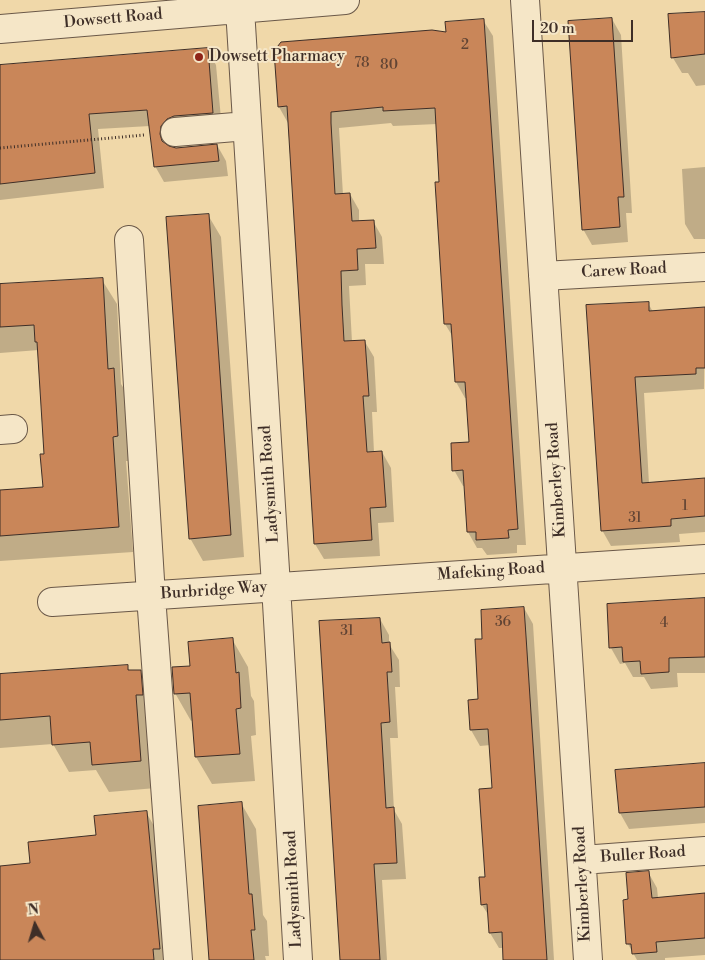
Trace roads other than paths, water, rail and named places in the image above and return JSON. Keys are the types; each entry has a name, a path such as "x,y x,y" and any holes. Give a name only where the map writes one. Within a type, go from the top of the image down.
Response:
{"street":[{"name":"Dowsett Road","path":"0,29 236,6 345,0"},
{"name":"Kimberley Road","path":"526,0 588,960"},
{"name":"Ladysmith Road","path":"236,6 247,126 298,960"},
{"path":"175,132 247,126"},
{"path":"128,240 151,596 178,960"},
{"name":"Carew Road","path":"543,276 705,267"},
{"name":"Mafeking Road","path":"276,586 705,559"},
{"name":"Burbridge Way","path":"52,602 276,586"},
{"name":"Buller Road","path":"582,860 705,851"}],"place":[{"name":"Dowsett Pharmacy","path":"199,57"}]}
